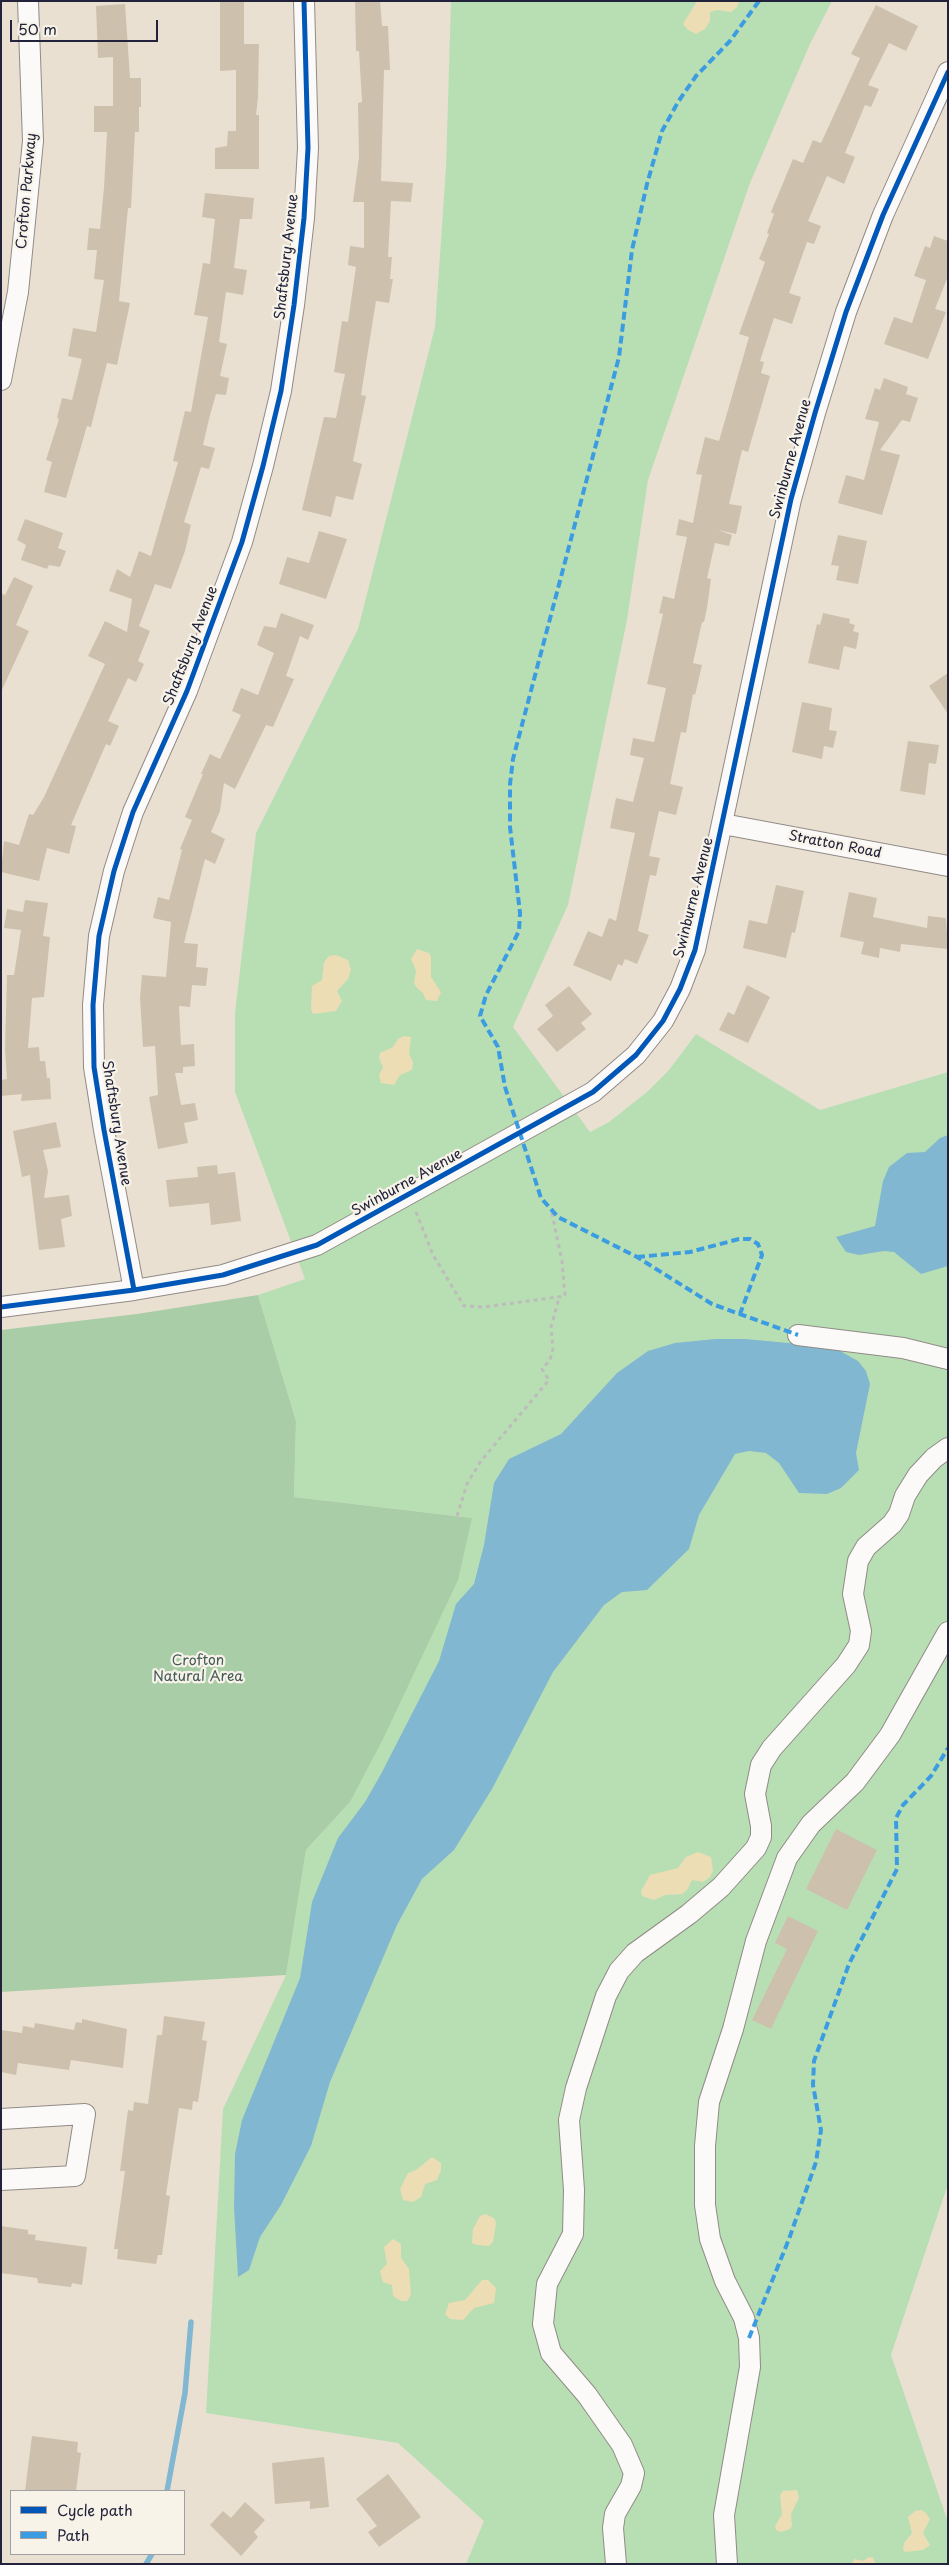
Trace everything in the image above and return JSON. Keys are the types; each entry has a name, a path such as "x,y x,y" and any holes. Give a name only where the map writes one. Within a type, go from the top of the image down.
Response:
{"street":[{"name":"Crofton Parkway","path":"1,380 18,292 33,141 28,1"},
{"name":"Shaftsbury Avenue","path":"134,1290 94,1067 93,1005 99,936 114,871 133,812 187,691 242,542 281,391 294,305 304,218 308,148 304,1"},
{"name":"Swinburne Avenue","path":"1,1307 134,1290 223,1275 272,1261 317,1245 593,1092 636,1055 663,1021 680,989 695,950 791,499 815,413 846,312 880,224 948,72"},
{"name":"Stratton Road","path":"723,824 948,866"},
{"path":"798,1336 903,1348 948,1359"},
{"path":"616,2564 613,2528 615,2514 631,2486 634,2473 622,2445 587,2396 551,2353 543,2324 547,2284 573,2234 574,2190 569,2120 576,2088 606,1996 619,1971 635,1953 690,1914 721,1887 756,1848 761,1837 761,1826 755,1794 761,1765 772,1748 846,1665 859,1645 861,1631 853,1594 858,1561 866,1547 892,1524 899,1514 906,1496 918,1475 934,1458 948,1448"},
{"path":"728,2564 724,2515 750,2367 749,2338 744,2318 725,2281 710,2239 705,2197 705,2146 709,2102 733,2029 756,1941 787,1858 811,1824 855,1782 890,1736 948,1632"},
{"path":"1,2119 85,2114 75,2176 1,2180"}],"path":[{"path":"410,1195 433,1255 464,1306 484,1307 565,1296 562,1261 551,1210"},
{"path":"457,1516 467,1484 481,1461 548,1380 542,1369 550,1360 553,1349 551,1327 559,1298"}],"green space":[{"path":"451,1 832,1 810,44 750,183 648,480 627,620 568,905 513,1027 590,1132 609,1122 647,1092 669,1070 696,1034 820,1110 948,1072 948,2184 891,2355 948,2522 948,2564 466,2564 484,2521 398,2443 206,2413 223,2109 286,1975 306,1850 350,1802 472,1518 294,1497 296,1421 258,1295 305,1279 235,1092 235,1013 256,833 358,629 435,327 446,167"},
{"name":"Crofton Natural Area","path":"258,1295 296,1421 294,1497 472,1518 458,1580 384,1737 350,1802 306,1850 286,1975 1,1992 1,1330 137,1314"}],"sand":[{"path":"697,1 739,1 737,7 731,12 717,10 710,12 710,21 705,29 696,34 688,30 683,24"},
{"path":"417,949 429,953 431,957 431,977 441,992 437,1001 426,1000 423,993 414,983 416,971 411,959"},
{"path":"336,955 348,960 351,970 348,979 337,991 342,1001 336,1011 313,1014 311,1009 312,986 322,980 324,962 329,956"},
{"path":"404,1036 411,1037 409,1054 413,1062 412,1070 400,1075 394,1085 381,1083 379,1075 383,1067 379,1058 380,1053 393,1047 398,1039"},
{"path":"698,1852 711,1857 713,1871 710,1877 703,1882 692,1880 687,1890 682,1894 665,1895 654,1900 642,1896 641,1891 650,1875 678,1868 686,1857"},
{"path":"432,2157 441,2163 441,2170 437,2180 425,2184 421,2197 413,2202 403,2200 400,2189 408,2173 416,2170"},
{"path":"486,2214 495,2219 493,2242 489,2246 477,2245 472,2243 473,2229 480,2216"},
{"path":"393,2239 401,2244 401,2258 409,2269 411,2295 407,2301 401,2301 393,2296 392,2285 383,2282 380,2271 387,2264 384,2247"},
{"path":"482,2280 488,2280 496,2288 494,2303 474,2308 463,2320 450,2319 445,2314 449,2303 465,2300"},
{"path":"797,2490 799,2498 791,2514 792,2526 790,2529 781,2532 776,2530 775,2526 782,2514 780,2495 783,2491"},
{"path":"921,2510 930,2519 923,2533 930,2545 923,2550 905,2552 903,2550 904,2543 912,2533 908,2517 915,2511"},
{"path":"869,2557 873,2558 876,2564 852,2564 854,2559 863,2561"}],"water":[{"path":"948,1135 948,1266 921,1274 894,1252 884,1251 859,1255 846,1252 836,1237 875,1226 883,1181 889,1167 907,1153 925,1152 940,1138"},
{"path":"715,1339 745,1339 833,1347 858,1361 866,1371 870,1384 856,1453 859,1470 841,1488 827,1494 799,1493 779,1463 766,1453 749,1451 735,1454 699,1515 689,1549 647,1590 622,1592 604,1605 553,1672 492,1789 454,1850 422,1879 397,1925 330,2082 311,2146 281,2205 260,2237 249,2270 238,2277 234,2207 235,2154 242,2120 300,1978 312,1902 338,1838 365,1802 381,1774 439,1661 456,1604 474,1584 484,1545 494,1483 509,1459 561,1434 617,1373 648,1351 675,1343"}],"building":[{"path":"220,1 244,1 244,44 259,44 256,115 259,115 259,169 215,169 215,148 227,146 228,131 236,131 236,70 220,71"},
{"path":"355,1 380,1 382,26 388,26 390,70 384,70 381,181 413,183 411,202 391,201 388,257 392,257 390,279 393,279 389,303 376,301 361,395 366,396 353,461 362,464 353,500 336,496 331,517 302,510 324,417 336,418 345,374 334,372 342,321 348,322 356,267 348,265 350,246 364,248 364,202 353,202 359,157 358,103 362,102 359,51 356,51"},
{"path":"125,4 130,78 141,78 139,132 135,132 131,208 128,208 119,301 130,303 117,365 107,363 91,427 87,426 66,498 44,492 52,462 46,460 59,419 57,418 62,398 72,400 82,359 68,356 73,328 96,332 104,280 94,279 97,250 87,250 89,228 100,229 107,132 94,132 94,106 113,106 113,57 98,58 96,6"},
{"path":"876,5 918,26 906,51 889,43 868,85 879,89 871,107 865,105 845,153 855,157 844,184 827,176 808,221 821,226 814,244 807,242 789,293 801,297 792,324 774,318 760,361 764,362 761,373 770,376 748,452 742,450 729,504 742,506 736,534 718,530 732,535 729,546 715,543 707,578 711,579 707,608 693,663 702,665 695,695 693,694 686,733 681,732 670,784 683,787 676,815 659,811 649,856 660,858 656,876 650,875 638,931 649,935 637,964 625,959 622,966 618,964 611,981 573,965 588,931 602,937 609,918 616,921 635,833 610,828 616,798 633,802 644,758 630,755 633,738 654,742 666,688 647,684 663,614 659,613 663,596 674,599 687,537 676,535 679,519 693,523 702,475 696,474 705,437 719,441 749,337 739,334 765,262 759,259 769,234 767,233 774,214 771,212 793,159 803,163 813,140 821,143 860,58 851,54"},
{"path":"205,193 254,198 252,219 240,219 234,268 247,270 243,295 226,292 219,342 227,344 220,376 229,378 226,395 216,394 209,419 203,445 215,448 209,469 201,467 184,522 191,525 185,551 171,589 155,584 139,626 150,631 138,661 144,664 136,682 128,678 108,721 119,726 110,746 106,744 71,825 76,826 69,854 47,848 39,881 1,872 4,841 19,845 29,814 33,815 44,797 105,664 88,656 105,621 127,632 132,599 109,591 117,569 130,577 139,551 151,556 178,462 173,461 185,411 191,412 208,317 194,315 203,263 210,264 215,219 202,217"},
{"path":"934,236 948,241 948,276 935,309 946,312 928,359 884,344 894,317 912,323 926,280 914,276 925,246 930,248"},
{"path":"884,378 908,387 906,394 918,398 910,422 902,420 880,450 900,455 882,515 838,503 846,475 864,480 879,422 865,419 875,388 880,390"},
{"path":"25,519 63,533 58,548 66,551 60,567 49,565 47,569 21,560 26,545 17,540"},
{"path":"319,531 347,539 326,599 279,584 287,557 309,563"},
{"path":"838,535 867,541 858,584 836,580 839,566 831,565"},
{"path":"14,577 33,586 16,625 29,631 1,692 1,593 5,595"},
{"path":"281,613 314,625 308,640 300,636 286,676 294,679 273,727 266,725 235,789 224,783 220,811 211,832 225,839 215,864 205,859 184,943 198,944 196,967 208,968 206,986 192,985 190,1007 179,1006 181,1045 194,1044 195,1066 183,1067 183,1073 175,1073 181,1105 195,1103 198,1120 184,1123 188,1143 158,1149 149,1097 158,1095 155,1046 143,1047 140,998 142,975 166,977 171,922 153,918 158,897 169,900 182,850 180,849 192,820 185,817 203,774 201,774 210,754 220,759 241,715 232,711 241,688 258,695 274,653 257,645 264,626 276,628"},
{"path":"823,613 850,619 849,623 855,625 853,631 859,633 856,649 844,646 839,670 808,663 817,624 820,625"},
{"path":"948,673 948,714 929,686"},
{"path":"802,702 832,708 829,730 837,731 833,748 824,746 822,759 792,752"},
{"path":"908,741 939,745 936,764 929,763 925,795 900,791"},
{"path":"776,885 804,891 795,933 792,932 786,958 743,948 749,920 767,924"},
{"path":"849,892 877,898 873,917 927,928 928,916 946,918 948,949 901,944 900,952 880,948 879,958 861,954 864,942 840,937"},
{"path":"25,900 48,903 43,936 50,937 44,997 32,998 28,1048 39,1047 40,1061 45,1061 47,1078 50,1078 51,1099 21,1101 22,1094 1,1096 1,1080 7,1079 5,1050 7,975 14,975 21,930 4,928 7,909 23,912"},
{"path":"747,985 770,997 748,1043 719,1030 728,1012 734,1015"},
{"path":"569,986 592,1014 581,1023 586,1029 557,1052 537,1029 553,1016 545,1005"},
{"path":"56,1122 61,1147 43,1150 48,1171 44,1198 69,1195 72,1216 61,1219 65,1247 39,1250 30,1175 22,1177 13,1131"},
{"path":"217,1165 218,1174 235,1172 241,1221 211,1225 209,1203 169,1207 166,1180 198,1177 197,1167"},
{"path":"836,1829 877,1850 847,1910 806,1889"},
{"path":"788,1916 818,1931 771,2029 752,2020 787,1949 775,1943"},
{"path":"164,2016 205,2022 202,2040 207,2041 198,2102 193,2101 192,2110 179,2108 166,2195 170,2196 162,2255 158,2255 156,2264 117,2259 118,2249 114,2249 125,2171 120,2171 128,2110 133,2111 134,2102 148,2104 157,2035 162,2035"},
{"path":"82,2019 127,2029 123,2068 71,2060 69,2070 18,2063 16,2075 1,2072 1,2030 22,2033 23,2026 34,2028 35,2023 74,2030 76,2022 82,2023"},
{"path":"1,2226 28,2230 28,2234 36,2235 35,2240 87,2247 82,2285 72,2283 71,2287 38,2283 37,2278 1,2273"},
{"path":"32,2436 78,2442 77,2452 81,2453 76,2490 25,2490"},
{"path":"324,2457 329,2507 310,2509 310,2501 275,2504 272,2463"},
{"path":"388,2474 421,2517 379,2547 368,2532 377,2526 356,2499"},
{"path":"245,2502 265,2520 254,2532 258,2537 241,2556 210,2525 223,2511 231,2518"}],"waterway":[{"path":"167,2490 185,2393 191,2322"},
{"path":"146,2564 151,2555"}],"marked path":[{"path":"759,1 730,41 696,76 678,102 662,131 647,184 632,250 619,357 513,759 510,784 510,827 520,913 519,931 486,995 480,1016 498,1047 505,1087 541,1198 558,1217 637,1257 712,1304 798,1335"},
{"path":"637,1257 690,1252 739,1239 750,1239 758,1244 762,1255 740,1314"},
{"path":"749,2338 789,2239 816,2162 821,2130 813,2085 814,2061 849,1964 897,1869 896,1818 903,1805 931,1776 948,1748"}],"cycle path":[{"path":"134,1290 94,1067 93,1005 99,936 114,871 133,812 187,691 242,542 281,391 294,305 304,218 308,148 304,1"},
{"path":"1,1307 134,1290 223,1275 317,1245 593,1092 636,1055 663,1021 680,989 695,950 791,499 815,413 846,312 883,215 948,72"}]}
